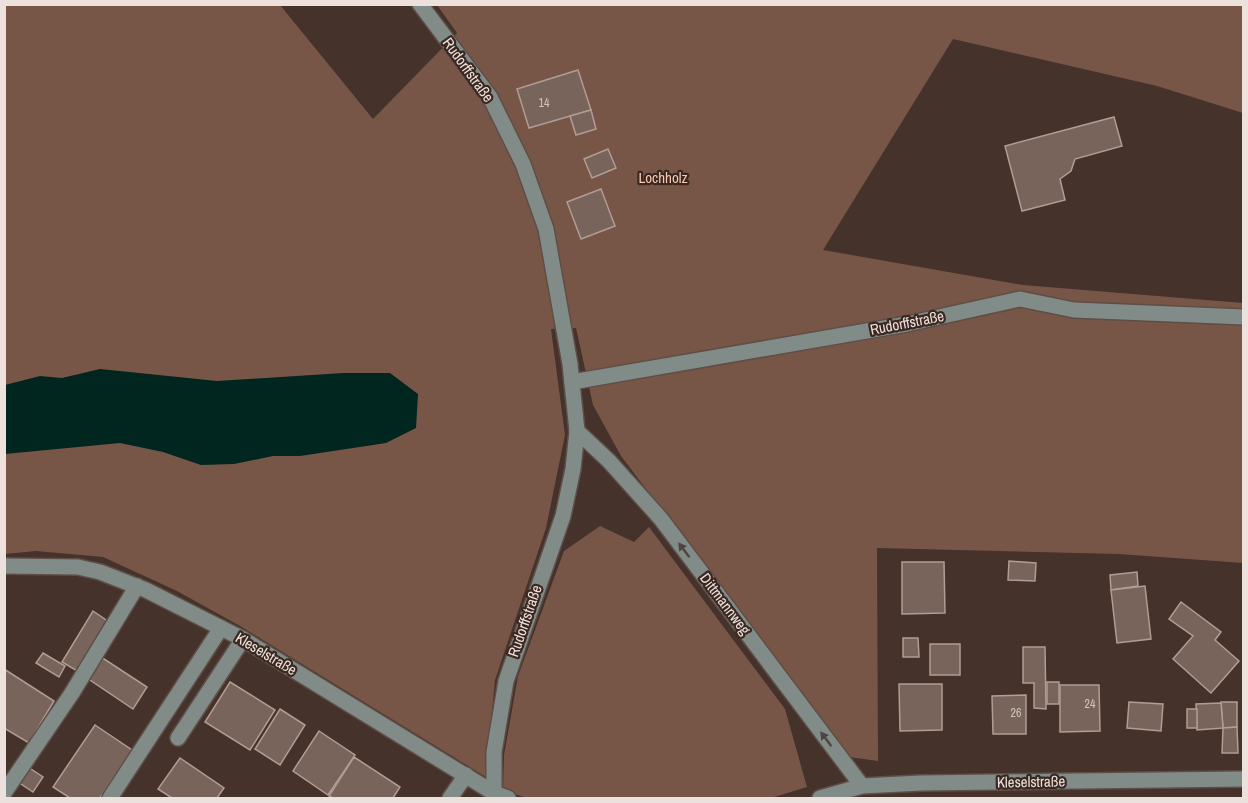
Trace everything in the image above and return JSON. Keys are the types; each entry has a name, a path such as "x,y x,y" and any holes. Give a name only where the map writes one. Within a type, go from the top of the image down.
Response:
{"street":[{"name":"Rudorffstraße","path":"420,4 490,97 524,164 546,229 572,382 577,432 573,470 563,516 524,623 506,681 494,752 499,796"},
{"name":"Rudorffstraße","path":"572,382 907,324 1020,299 1074,310 1244,317"},
{"name":"Dittmannweg","path":"577,432 609,461 661,519 862,786"},
{"name":"Kleselstraße","path":"4,566 78,567 100,572 137,586 243,639 499,796"},
{"path":"4,793 72,693 137,586"},
{"path":"110,798 221,628"},
{"path":"178,738 243,639"},
{"path":"450,798 466,775"},
{"name":"Kleselstraße","path":"820,798 862,786 921,783 1244,779"}],"green space":[{"name":"Lochholz","path":"5,5 280,5 373,119 457,33 437,5 1243,5 1243,113 1157,86 953,39 823,250 1023,285 1243,303 1243,563 1119,554 877,548 878,761 849,757 621,456 593,405 576,328 551,329 565,435 546,528 495,680 486,777 240,626 177,591 103,557 36,551 5,554"},
{"path":"600,526 634,542 649,527 785,709 807,787 771,798 527,798 503,790 504,755 518,676 564,551"}],"water":[{"path":"100,369 217,381 343,373 390,373 418,394 416,428 386,443 300,456 273,456 234,464 201,465 163,452 120,443 5,454 5,385 40,376 62,378"}],"building":[{"path":"578,70 591,110 529,128 517,89"},
{"path":"591,110 596,129 576,135 570,116"},
{"path":"1114,117 1122,146 1075,159 1071,171 1060,179 1065,200 1022,211 1005,146"},
{"path":"608,149 616,168 592,178 584,159"},
{"path":"601,189 615,226 581,239 567,202"},
{"path":"1009,561 1036,563 1035,581 1008,580"},
{"path":"902,562 944,562 945,613 902,614"},
{"path":"1137,572 1138,586 1111,590 1110,575"},
{"path":"1145,586 1151,639 1117,643 1111,590"},
{"path":"1181,602 1221,632 1215,640 1239,661 1211,693 1173,659 1193,636 1169,619"},
{"path":"93,611 109,622 79,672 62,662"},
{"path":"903,638 918,638 919,657 903,657"},
{"path":"930,644 960,644 960,675 930,675"},
{"path":"1023,647 1045,647 1046,709 1034,708 1034,683 1023,683"},
{"path":"43,653 65,666 59,677 36,663"},
{"path":"101,657 147,687 133,709 87,678"},
{"path":"4,669 54,701 29,743 4,728"},
{"path":"230,682 275,710 250,750 205,722"},
{"path":"1047,682 1059,682 1059,704 1047,704"},
{"path":"899,684 942,684 942,730 900,731"},
{"path":"1060,685 1099,685 1100,731 1060,732"},
{"path":"1026,695 1026,734 993,734 992,696"},
{"path":"1129,702 1163,704 1161,731 1127,728"},
{"path":"1221,702 1237,702 1237,727 1223,728"},
{"path":"1221,703 1223,728 1197,730 1196,704"},
{"path":"280,709 305,725 280,765 255,749"},
{"path":"1187,709 1197,709 1197,728 1187,728"},
{"path":"95,725 132,750 100,798 70,798 53,787"},
{"path":"1237,727 1238,753 1222,753 1223,728"},
{"path":"319,731 355,755 328,795 293,771"},
{"path":"354,757 400,787 393,798 333,798 329,796"},
{"path":"180,758 224,788 217,798 172,798 158,789"},
{"path":"28,767 43,777 33,792 18,782"}]}
